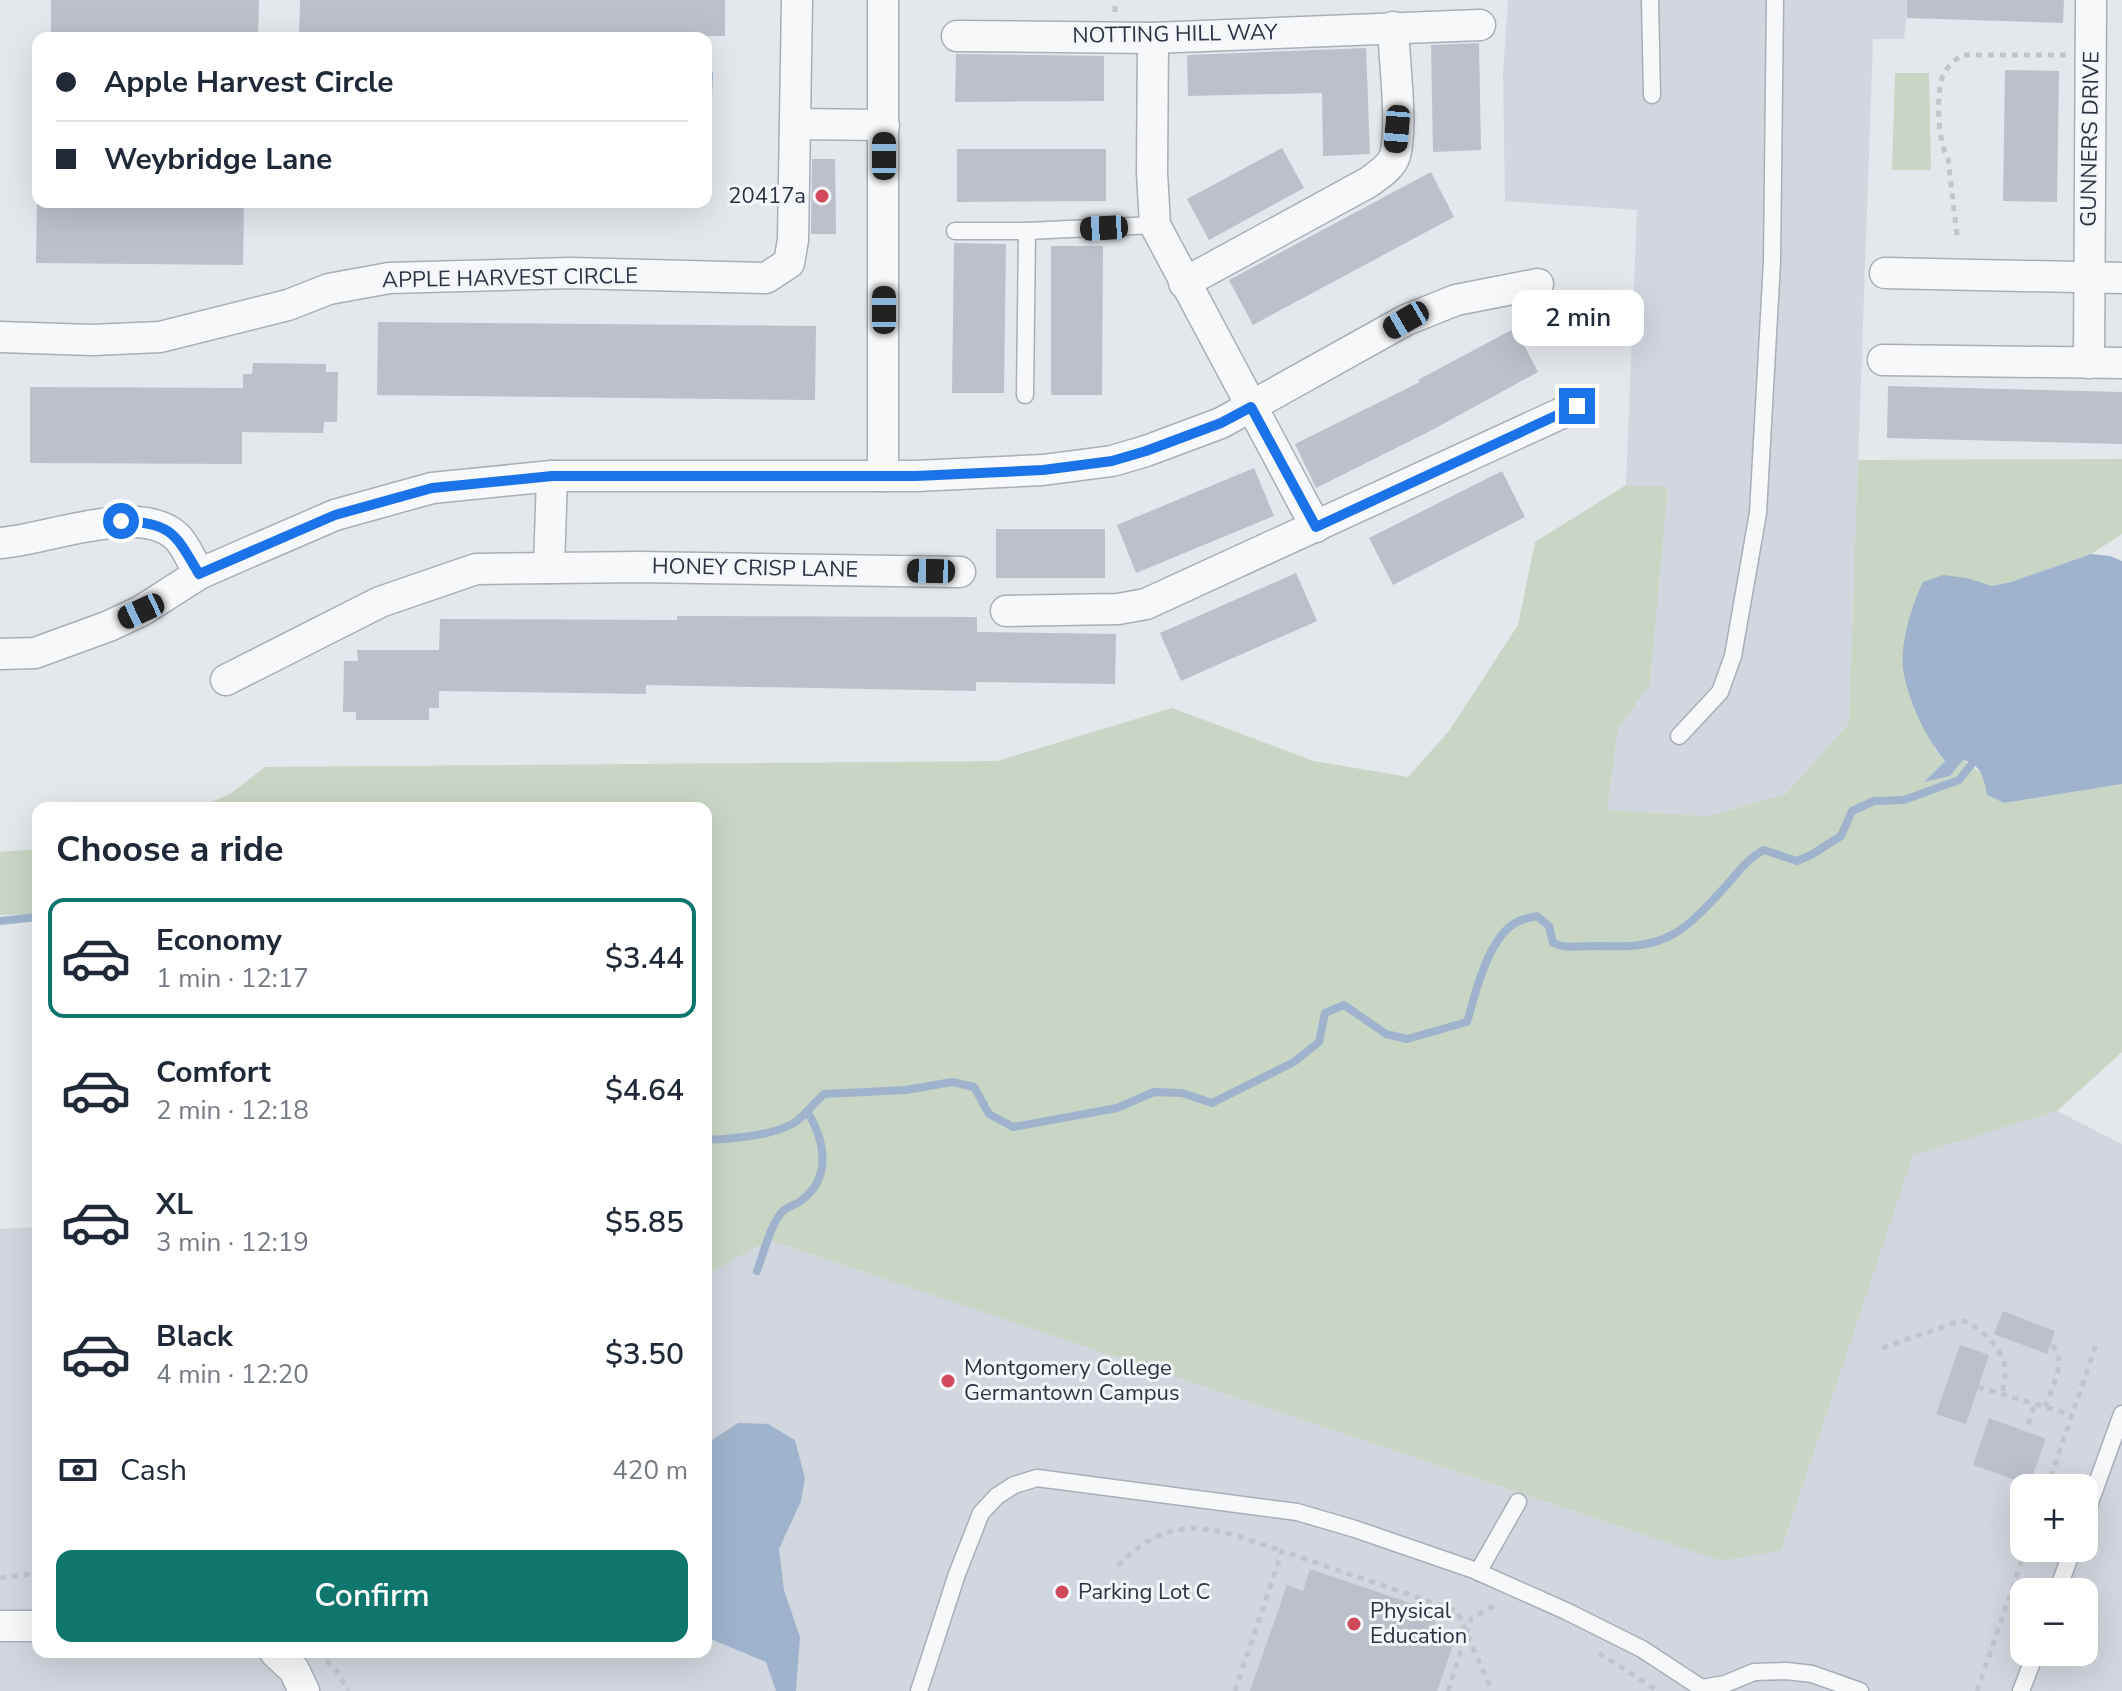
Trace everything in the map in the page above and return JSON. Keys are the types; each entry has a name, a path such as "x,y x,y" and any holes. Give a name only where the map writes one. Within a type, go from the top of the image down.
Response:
{"street":[{"name":"APPLE HARVEST CIRCLE","path":"0,337 92,340 160,337 288,305 329,289 389,278 570,273 766,278 789,263 793,240 797,0"},
{"path":"883,0 883,476"},
{"name":"GUNNERS DRIVE","path":"2089,363 2091,0"},
{"name":"NOTTING HILL WAY","path":"957,36 1153,38 1480,25"},
{"path":"1184,283 1369,182 1386,169 1395,157 1397,129 1393,27"},
{"path":"1153,38 1152,173 1155,225 1316,527"},
{"path":"795,124 884,125"},
{"path":"1885,273 2122,278"},
{"path":"0,654 35,653 109,626 141,611 199,574 335,515 432,488 552,476 883,476 1043,470 1112,461 1221,423 1406,320 1456,300 1538,284"},
{"path":"1883,360 2122,363"},
{"path":"1006,611 1118,609 1146,604 1577,406"},
{"path":"549,568 552,476"},
{"path":"0,543 20,542 121,521 151,522 177,536 199,574"},
{"name":"HONEY CRISP LANE","path":"226,680 394,597 476,569 639,567 960,572"},
{"path":"0,1626 32,1626"},
{"path":"281,1658 294,1670 304,1691"}],"lane":[{"path":"1650,0 1652,95"},
{"path":"1679,736 1720,692 1733,656 1758,513 1772,262 1775,0"},
{"path":"955,231 1155,225"},
{"path":"1025,395 1027,231"},
{"path":"2098,1480 2122,1414"},
{"path":"919,1691 953,1583 981,1513 997,1496 1014,1485 1037,1478 1297,1512 1478,1572 1642,1649 1704,1689 1754,1672 1787,1671 1812,1674 1860,1691"},
{"path":"1478,1572 1518,1502"},
{"path":"2021,1691 2031,1666"}],"path":[{"path":"1957,235 1948,159 1941,149 1942,77 1950,64 1962,55 2091,54"},
{"path":"1882,1348 1966,1321 1974,1325 2001,1355 2006,1377 2002,1394"},
{"path":"2045,1407 2060,1360 2056,1348 2050,1344"},
{"path":"2052,1474 2096,1345"},
{"path":"1978,1387 2072,1415"},
{"path":"2028,1424 2035,1404"},
{"path":"1118,1566 1126,1557 1165,1532 1182,1527 1225,1533 1282,1551 1457,1611 1492,1691"},
{"path":"1235,1691 1282,1551"},
{"path":"1977,1691 2021,1562"},
{"path":"0,1578 32,1574"},
{"path":"1448,1691 1471,1619 1505,1598 1510,1587"},
{"path":"324,1658 338,1673 348,1691"}],"shaded area":[{"path":"1508,0 1908,0 1904,39 1873,39 1849,723 1786,794 1708,816 1607,810 1618,729 1650,683 1668,488 1626,485 1637,210 1505,201 1503,73"},
{"name":"Montgomery College Germantown Campus","path":"2057,1111 2122,1144 2122,1691 0,1691 0,1229 32,1227 32,1658 712,1658 712,1272 769,1240 1722,1561 1781,1549 1913,1154"}],"green space":[{"path":"1895,73 1929,73 1931,170 1892,170"},
{"path":"2122,459 2122,534 2091,554 2011,582 1992,586 1967,578 1934,748 1945,761 1925,781 1950,776 1963,760 1983,775 2004,803 2122,784 2122,1052 2057,1111 1913,1155 1781,1550 1722,1561 769,1240 712,1272 712,802 212,802 230,794 265,767 997,761 1172,708 1314,761 1408,777 1449,731 1518,625 1535,542 1626,485 1668,487 1650,684 1618,729 1607,810 1708,816 1786,794 1849,723 1858,460"},
{"path":"32,849 32,914 0,915 0,852"}],"water":[{"path":"2091,554 2122,561 2122,784 2004,803 1987,795 1978,769 1963,760 1950,776 1924,782 1945,761 1918,718 1903,669 1908,624 1923,582 1943,575 1992,586"},
{"path":"738,1423 768,1424 795,1440 805,1478 801,1501 779,1549 784,1590 800,1637 796,1691 776,1691 766,1662 712,1640 712,1440"}],"building":[{"path":"51,0 259,0 258,32 51,32"},
{"path":"300,0 725,0 725,36 712,36 712,32 299,32"},
{"path":"1907,0 2064,0 2063,23 1907,18"},
{"path":"1479,43 1481,150 1433,152 1431,45"},
{"path":"1366,48 1370,154 1323,156 1322,93 1188,96 1187,55"},
{"path":"956,54 1104,56 1104,101 955,102"},
{"path":"2005,70 2059,71 2057,202 2003,201"},
{"path":"1282,148 1304,188 1209,240 1187,199"},
{"path":"957,149 1106,149 1106,201 957,202"},
{"name":"20417a","path":"812,159 835,159 836,234 811,234"},
{"path":"1431,172 1454,217 1253,325 1229,280"},
{"path":"37,208 244,208 243,265 36,263"},
{"path":"954,243 1006,244 1004,393 952,393"},
{"path":"1051,246 1103,246 1102,395 1051,395"},
{"path":"378,322 816,326 815,400 377,395"},
{"path":"1515,328 1538,372 1316,488 1295,444 1420,382 1418,380"},
{"path":"253,363 326,364 326,372 338,372 337,422 324,422 323,433 242,432 242,464 30,463 30,387 243,388 243,374 252,374"},
{"path":"1888,386 2122,392 2122,444 1887,438"},
{"path":"1254,468 1274,516 1136,573 1117,525"},
{"path":"1502,471 1525,517 1393,585 1369,538"},
{"path":"996,529 1105,529 1105,578 996,578"},
{"path":"1296,573 1317,621 1181,681 1160,633"},
{"path":"677,616 977,617 977,632 1116,634 1115,684 976,682 976,691 646,685 646,694 439,691 439,708 429,708 429,720 356,720 356,712 343,712 344,661 358,661 357,650 439,650 440,619 677,620"},
{"path":"2003,1311 2055,1331 2047,1354 1994,1334"},
{"path":"1960,1345 1989,1355 1966,1424 1936,1414"},
{"path":"1989,1418 2046,1439 2033,1474 2010,1474 2010,1478 1973,1465"},
{"name":"Physical Education","path":"1310,1569 1439,1613 1432,1634 1454,1642 1437,1691 1250,1691 1287,1585 1303,1591"}],"waterway":[{"path":"712,1140 753,1136 788,1126 801,1118 824,1094 906,1090 952,1082 974,1087 989,1114 1013,1127 1117,1108 1154,1092 1182,1093 1212,1103 1294,1062 1319,1042 1325,1013 1344,1005 1386,1034 1407,1039 1467,1022 1491,951 1508,928 1519,921 1537,916 1549,926 1553,943 1564,946 1642,945 1657,941 1696,917 1742,867 1764,850 1797,861 1811,855 1841,836 1852,811 1874,801 1904,800 1959,780 1979,755"},
{"path":"0,921 32,918"},
{"path":"757,1271 777,1219 812,1190 822,1169 818,1133 807,1111"}],"place":[{"name":"20417a","path":"822,196"},
{"name":"Montgomery College Germantown Campus","path":"948,1381"},
{"name":"Parking Lot C","path":"1062,1592"},
{"name":"Physical Education","path":"1354,1624"}],"route":[{"path":"121,521 151,522 177,536 199,574 335,515 432,488 552,476 916,476 1043,470 1112,461 1146,451 1221,423 1251,407 1316,527 1577,406"}]}
